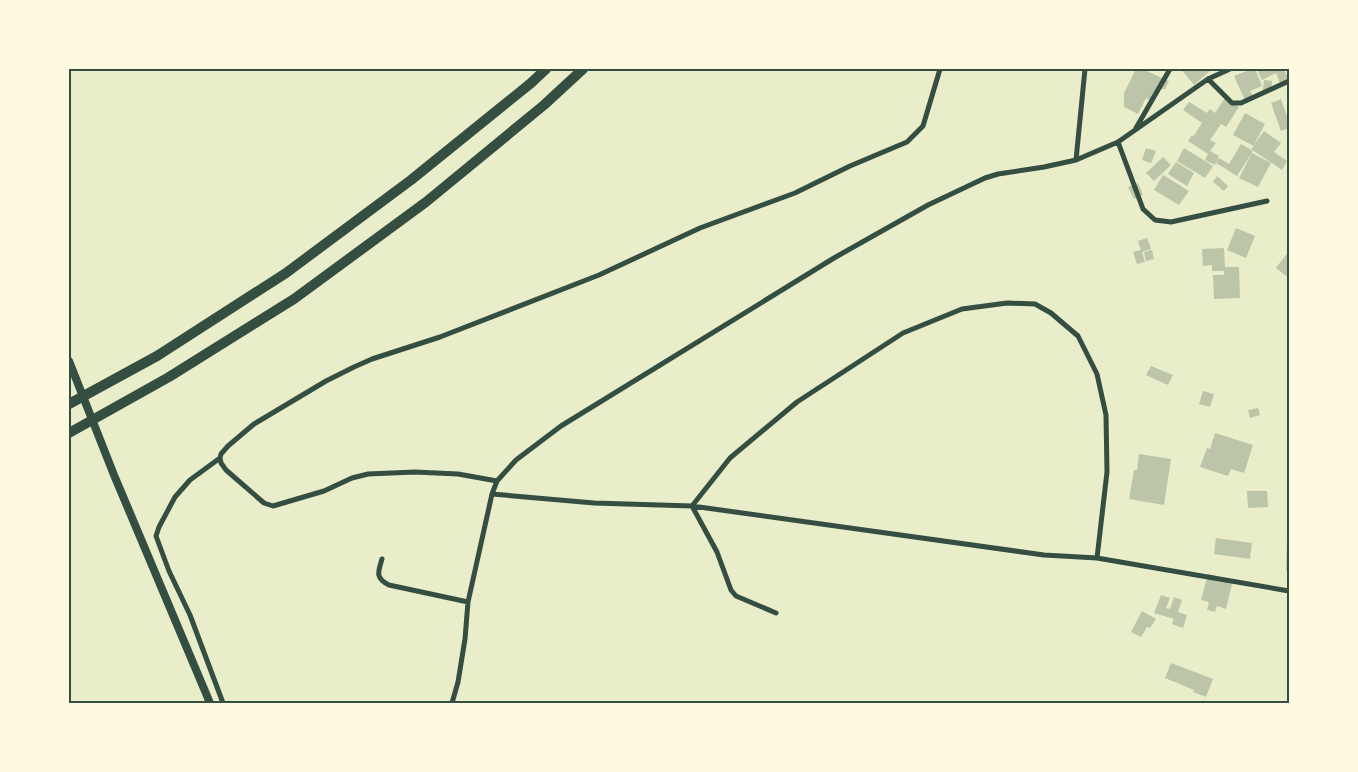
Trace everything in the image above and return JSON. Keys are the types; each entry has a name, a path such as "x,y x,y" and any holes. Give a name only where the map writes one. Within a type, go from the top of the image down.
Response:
{"highway":[{"path":"69,404 157,356 286,273 411,180 546,69"},
{"path":"69,433 170,377 294,299 426,202 583,69"}],"main road":[{"path":"69,361 114,475 210,703"}],"street":[{"path":"223,703 190,615 169,571 156,536 175,497 190,480 220,458 228,446 254,424 326,381 354,367 372,359 440,337 600,276 700,228 794,193 850,166 907,142 923,126 940,69"},
{"path":"1076,160 1085,69"},
{"path":"1135,130 1170,69"},
{"path":"452,703 458,682 465,639 468,602 492,494 497,481 516,460 561,426 834,258 928,205 984,178 1076,160 1118,142 1208,79 1230,69"},
{"path":"1208,79 1232,103 1236,104 1241,104 1289,81"},
{"path":"1118,142 1143,210 1155,220 1172,222 1267,201"},
{"path":"692,506 730,458 797,402 903,333 962,309 1007,303 1035,304 1051,313 1078,336 1097,374 1099,382 1106,415 1107,472 1097,558"},
{"path":"220,458 226,470 264,503 273,506 324,491 352,478 368,474 415,472 458,474 497,481"},
{"path":"492,494 594,503 692,506 1044,555 1097,558 1289,591"},
{"path":"692,506 717,552 731,590 736,596 776,614"},
{"path":"382,559 378,571 382,582 468,602"}],"building":[{"path":"1136,69 1142,69 1169,81 1165,89 1158,89 1152,101 1146,98 1138,114 1124,107 1124,93"},
{"path":"1181,69 1208,69 1210,71 1194,85"},
{"path":"1255,69 1262,86 1250,91 1253,96 1245,100 1234,76"},
{"path":"1257,69 1283,69 1289,79 1280,83 1276,73 1262,80"},
{"path":"1264,80 1272,81 1271,91 1263,90"},
{"path":"1225,98 1239,107 1226,127 1221,124 1210,140 1216,143 1210,151 1219,156 1215,165 1205,160 1208,154 1188,141 1202,123 1183,110 1189,102 1207,113 1210,109 1215,113"},
{"path":"1281,99 1289,122 1289,128 1281,131 1271,103"},
{"path":"1245,113 1265,124 1254,145 1264,131 1281,143 1274,152 1287,161 1282,170 1251,149 1254,146 1233,135"},
{"path":"1241,144 1253,151 1237,176 1216,163 1219,158 1229,164"},
{"path":"1146,148 1156,151 1151,163 1142,160"},
{"path":"1184,148 1213,166 1205,178 1177,161"},
{"path":"1252,153 1271,163 1258,187 1239,178"},
{"path":"1163,157 1171,165 1154,181 1146,173"},
{"path":"1176,162 1194,173 1187,186 1168,174"},
{"path":"1163,175 1189,191 1179,205 1154,190"},
{"path":"1217,176 1228,186 1224,191 1213,182"},
{"path":"1138,183 1143,195 1134,199 1128,187"},
{"path":"1236,228 1255,236 1246,258 1227,250"},
{"path":"1147,238 1151,249 1142,252 1145,262 1137,264 1133,252 1141,250 1138,241"},
{"path":"1224,248 1225,267 1239,267 1240,298 1214,299 1213,275 1224,275 1224,271 1212,271 1212,265 1203,266 1202,249"},
{"path":"1152,250 1154,259 1146,261 1144,252"},
{"path":"1289,251 1289,278 1276,268"},
{"path":"1151,366 1173,375 1168,385 1146,375"},
{"path":"1203,391 1214,394 1210,407 1199,404"},
{"path":"1258,408 1260,415 1250,418 1248,410"},
{"path":"1215,433 1253,445 1244,473 1231,469 1228,476 1200,467 1207,448 1210,449"},
{"path":"1139,454 1171,459 1164,505 1129,499 1134,470 1137,470"},
{"path":"1247,491 1267,491 1268,507 1248,508"},
{"path":"1216,538 1252,543 1250,559 1214,554"},
{"path":"1287,539 1289,540 1289,571 1286,571"},
{"path":"1208,574 1233,580 1226,609 1217,606 1215,612 1207,610 1209,602 1201,600"},
{"path":"1161,595 1170,598 1166,608 1170,609 1174,597 1182,600 1178,612 1187,615 1183,628 1172,624 1174,619 1154,613"},
{"path":"1142,611 1156,619 1150,628 1147,627 1141,637 1131,632"},
{"path":"1171,663 1213,679 1206,697 1165,678"}]}
